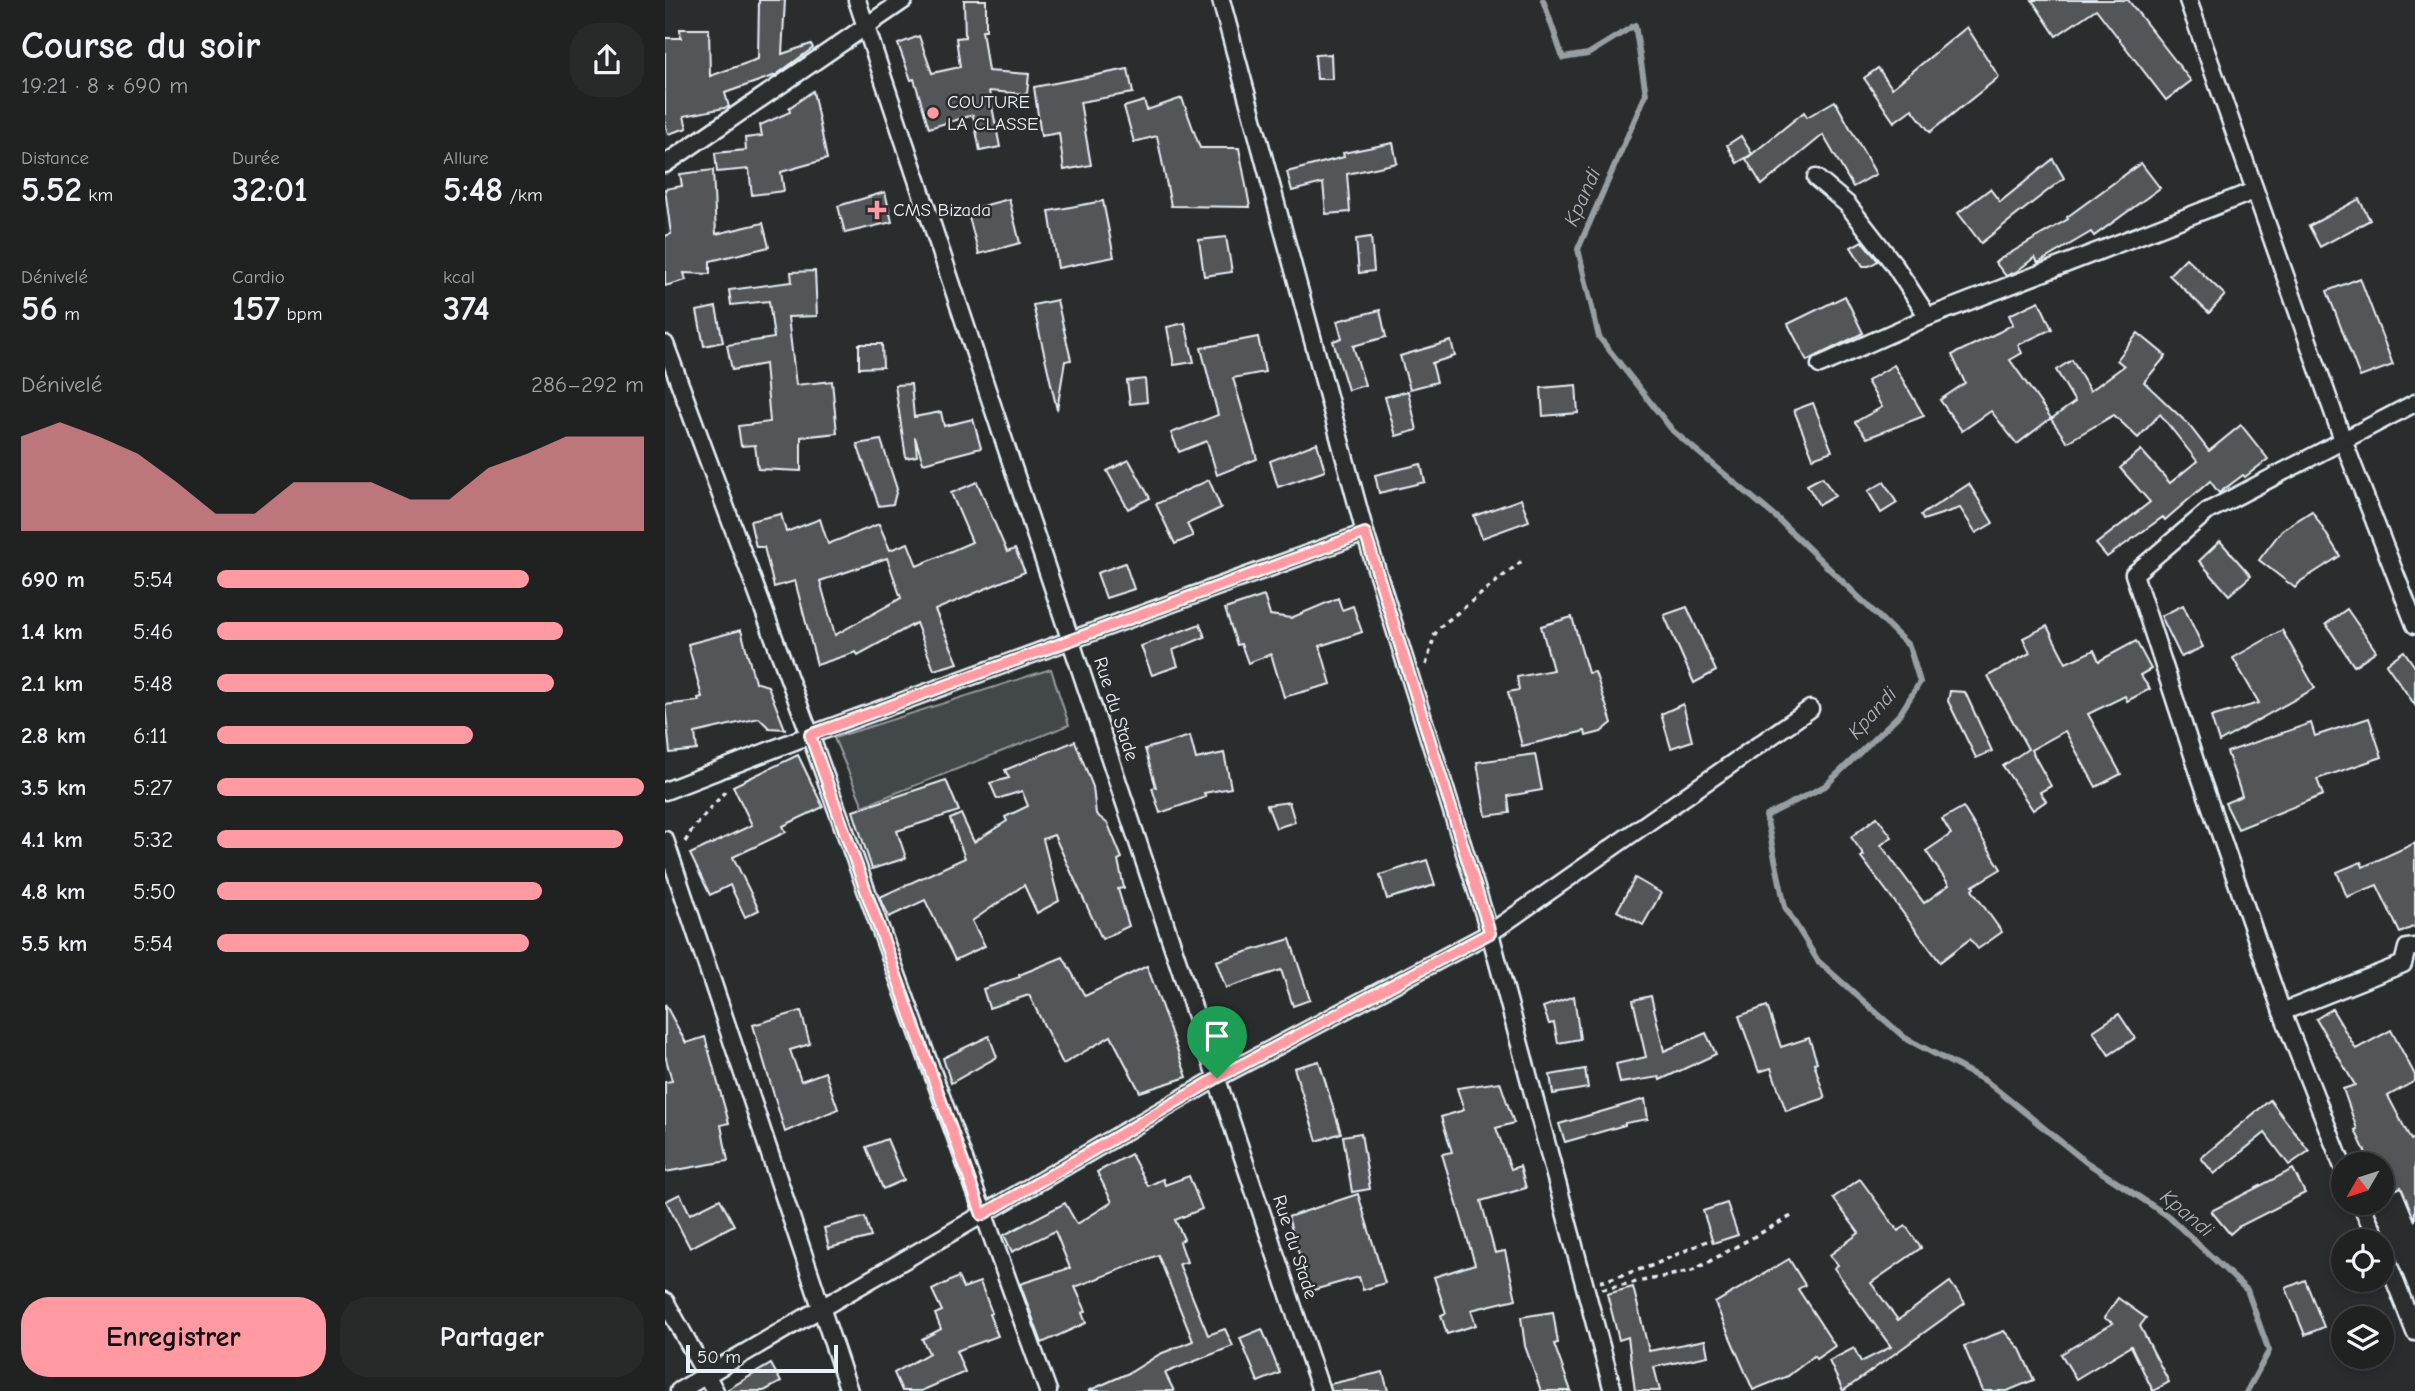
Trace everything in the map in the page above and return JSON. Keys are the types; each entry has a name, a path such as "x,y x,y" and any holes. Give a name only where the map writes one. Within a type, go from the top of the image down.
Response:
{"street":[{"name":"Rue du Stade","path":"857,0 1321,1391"},
{"path":"665,164 904,0"},
{"path":"1221,0 1365,533 1490,933 1612,1391"},
{"path":"2187,0 2343,440 2415,625"},
{"path":"1816,178 1847,204 1893,263 1928,317"},
{"path":"1820,365 1928,317 2254,191"},
{"path":"665,344 1048,1391"},
{"path":"2337,1152 2282,1012 2198,770 2134,574 2208,511 2415,403"},
{"path":"665,790 1070,639 1365,533"},
{"path":"679,1391 1217,1078 1490,933 1810,709"},
{"path":"665,840 849,1391"},
{"path":"2282,1012 2403,964 2407,948 2415,947"},
{"path":"2394,1279 2415,1332"},
{"path":"665,1301 715,1391"}],"path":[{"path":"1411,681 1421,676 1435,634 1441,626 1522,561"},
{"path":"685,843 692,830 728,788"},
{"path":"1585,1289 1692,1272 1795,1214"},
{"path":"1585,1289 1651,1266 1707,1241"}],"shaded area":[{"path":"1051,669 1069,725 863,806 834,738"}],"building":[{"path":"759,0 785,0 782,54 811,44 813,48 776,75 725,93 729,107 684,116 687,128 668,134 665,123 665,38 681,38 680,29 709,29 710,76 758,59"},
{"path":"964,0 986,0 986,30 982,30 988,71 1029,74 1027,94 989,91 1000,147 980,151 973,115 929,128 914,79 911,80 898,44 919,36 932,73 960,67 956,38 965,37"},
{"path":"2032,0 2128,0 2191,81 2166,100 2096,9 2056,36"},
{"path":"1967,27 1999,77 1930,132 1912,109 1894,122 1864,78 1878,68 1892,88"},
{"path":"1331,54 1332,79 1317,79 1315,55"},
{"path":"1128,69 1133,93 1080,102 1091,165 1064,170 1059,133 1041,136 1034,87"},
{"path":"813,91 827,159 781,172 784,191 752,195 749,169 717,172 715,153 746,150 745,138 762,136 760,125 790,112 789,108"},
{"path":"1182,98 1200,148 1239,148 1250,207 1171,206 1157,136 1134,142 1124,107 1144,101 1147,110"},
{"path":"1835,101 1876,174 1853,187 1823,135 1762,185 1746,159 1804,112 1807,117"},
{"path":"1741,136 1752,154 1737,163 1727,145"},
{"path":"1393,143 1397,163 1347,174 1350,212 1326,214 1323,183 1292,191 1287,172 1344,157 1343,153"},
{"path":"2053,159 2064,178 1981,243 1958,213 1990,189 2000,202"},
{"path":"2141,163 2160,188 2094,236 2091,232 2038,263 2035,257 2016,272 2006,276 1995,262 2068,219 2067,217"},
{"path":"713,170 716,234 763,223 769,247 710,261 710,274 684,273 686,280 665,286 665,236 671,234 665,189 682,186 680,174"},
{"path":"885,192 892,222 845,233 838,206"},
{"path":"1009,199 1020,243 979,254 967,210"},
{"path":"2359,199 2370,220 2320,247 2309,226"},
{"path":"1103,201 1114,257 1058,268 1049,211"},
{"path":"1226,237 1232,272 1204,276 1199,240"},
{"path":"1371,237 1374,271 1359,273 1356,239"},
{"path":"1862,241 1878,261 1869,266 1863,266 1851,247"},
{"path":"2186,258 2225,295 2209,313 2169,275"},
{"path":"815,271 817,316 788,317 796,385 832,381 837,433 801,437 801,471 758,469 755,445 741,446 738,426 770,422 765,364 732,370 727,345 774,338 769,301 731,305 729,290 792,282 791,272"},
{"path":"2360,278 2393,365 2360,377 2327,291"},
{"path":"1845,296 1863,333 1807,361 1788,324"},
{"path":"1057,300 1071,360 1065,361 1057,410 1033,305"},
{"path":"2039,301 2052,329 2018,345 2022,353 2010,360 2051,418 2017,444 1991,411 1962,431 1940,400 1965,383 1952,355 2013,324 2009,315"},
{"path":"716,307 723,342 704,346 697,311"},
{"path":"1380,310 1386,337 1353,346 1365,385 1348,390 1333,341 1342,338 1337,321"},
{"path":"1185,323 1194,362 1174,365 1167,327"},
{"path":"2138,333 2166,356 2144,382 2188,424 2209,451 2241,425 2268,459 2219,493 2210,481 2165,520 2163,517 2107,557 2096,544 2150,502 2120,468 2141,450 2170,483 2197,461 2160,414 2138,438 2114,415 2067,442 2051,419 2075,402 2056,370 2072,360 2090,391 2124,366 2117,360"},
{"path":"1258,337 1265,372 1233,378 1257,459 1217,475 1207,441 1179,452 1171,433 1218,415 1201,348"},
{"path":"1451,341 1455,356 1432,363 1437,382 1410,389 1400,356"},
{"path":"859,344 882,344 883,367 859,368"},
{"path":"1894,365 1924,416 1867,438 1855,422 1882,407 1867,381"},
{"path":"1145,379 1147,402 1130,404 1127,381"},
{"path":"911,384 914,417 941,412 944,426 973,419 981,448 923,463 915,437 917,456 906,458 895,385"},
{"path":"1576,385 1578,413 1543,416 1541,388"},
{"path":"1408,391 1417,430 1396,436 1385,397"},
{"path":"1813,403 1832,451 1813,458 1794,410"},
{"path":"881,440 897,489 893,504 879,506 857,444"},
{"path":"1317,443 1325,471 1278,487 1270,461"},
{"path":"1129,460 1150,498 1128,509 1107,471"},
{"path":"1421,464 1425,482 1379,493 1375,475"},
{"path":"1822,477 1835,496 1819,505 1807,485"},
{"path":"1209,480 1221,508 1187,524 1193,536 1175,544 1156,504"},
{"path":"977,482 1007,552 1015,549 1025,572 935,610 958,663 934,670 916,623 858,655 856,652 817,665 795,581 774,587 764,547 756,547 750,521 781,514 786,532 820,519 828,544 879,524 890,550 908,543 917,566 972,542 951,493","holes":["887,558 901,598 835,635 820,581"]},
{"path":"1884,482 1897,503 1881,513 1868,491"},
{"path":"1969,484 1993,523 1976,533 1960,508 1923,520 1921,515"},
{"path":"1521,499 1529,521 1482,538 1474,516"},
{"path":"2312,511 2340,556 2301,581 2295,588 2259,560 2282,530"},
{"path":"2220,541 2251,576 2229,595 2199,561"},
{"path":"1125,563 1134,589 1106,598 1097,573"},
{"path":"1264,596 1270,615 1291,618 1338,598 1342,610 1353,606 1362,632 1320,646 1331,684 1284,697 1271,654 1248,663 1241,644 1237,645 1225,609"},
{"path":"2183,605 2203,647 2181,657 2161,616"},
{"path":"1687,607 1716,671 1694,683 1664,615"},
{"path":"2347,609 2376,651 2354,666 2326,624"},
{"path":"1572,617 1588,673 1595,672 1612,723 1601,732 1586,736 1585,731 1522,746 1508,692 1519,690 1517,677 1553,670 1541,626"},
{"path":"1200,624 1205,637 1173,650 1178,666 1152,675 1141,646"},
{"path":"2047,626 2066,663 2094,650 2099,661 2136,641 2151,669 2140,675 2150,689 2127,701 2125,696 2088,714 2121,774 2096,787 2065,731 2031,750 2051,786 2040,792 2046,801 2033,810 2003,766 2028,749 1988,676 2030,653 2023,638"},
{"path":"741,630 755,682 768,686 785,729 769,728 759,718 695,733 697,750 670,753 665,705 699,701 698,698 702,697 688,644"},
{"path":"2282,630 2315,688 2219,742 2211,717 2259,703 2233,658"},
{"path":"2404,651 2415,667 2415,705 2386,664"},
{"path":"1950,691 1965,692 1992,751 1976,758 1948,701"},
{"path":"1683,704 1692,741 1671,748 1661,714"},
{"path":"2369,718 2382,757 2317,779 2323,795 2238,829 2225,803 2242,796 2227,752 2311,723 2315,736"},
{"path":"1190,736 1196,759 1224,753 1231,788 1204,793 1206,797 1160,813 1145,749"},
{"path":"1075,741 1093,787 1096,814 1108,824 1122,858 1118,860 1124,888 1118,889 1129,926 1102,939 1054,835 1043,839 1059,901 1037,913 1024,885 972,921 985,946 955,960 925,900 889,917 880,897 965,858 950,819 961,814 974,842 1007,821 1005,817 1028,806 1022,791 997,799 990,783 1009,778 1005,770"},
{"path":"1535,754 1542,790 1508,796 1510,813 1486,816 1477,762"},
{"path":"798,755 823,807 783,826 786,832 733,857 759,910 745,917 730,885 710,895 690,854 752,825 733,786"},
{"path":"946,780 959,811 897,831 906,858 872,869 853,811"},
{"path":"1289,802 1295,822 1276,828 1267,805"},
{"path":"1963,807 2001,869 1973,886 1972,890 2002,932 1978,949 1970,939 1940,962 1861,857 1864,855 1851,837 1877,817 1892,837 1881,845 1924,903 1949,885 1926,851 1951,834 1942,819"},
{"path":"2415,843 2415,926 2400,933 2377,885 2347,897 2337,872 2361,862 2363,867"},
{"path":"1427,860 1435,885 1387,899 1380,875"},
{"path":"1635,878 1661,893 1643,925 1617,911"},
{"path":"1290,939 1310,1000 1293,1006 1281,970 1226,988 1216,961"},
{"path":"1063,957 1085,996 1147,966 1187,1077 1140,1092 1111,1036 1063,1064 1029,995 989,1008 983,989 1020,977 1019,975"},
{"path":"1574,996 1580,1039 1558,1043 1554,1023 1549,1024 1543,1007"},
{"path":"1651,996 1664,1051 1706,1033 1716,1054 1660,1080 1659,1077 1620,1083 1616,1064 1646,1057 1633,1000"},
{"path":"665,1004 686,1043 705,1037 729,1123 721,1125 728,1161 665,1172 665,1082 672,1081 665,1055"},
{"path":"1767,1006 1781,1047 1809,1038 1825,1098 1786,1111 1771,1068 1759,1072 1739,1016"},
{"path":"2332,1009 2356,1049 2391,1030 2415,1075 2415,1081 2388,1096 2411,1140 2415,1138 2415,1221 2401,1187 2394,1190 2394,1152 2365,1152 2355,1130 2357,1129 2343,1089 2355,1085 2316,1019"},
{"path":"801,1011 810,1044 790,1050 801,1081 825,1072 838,1109 785,1132 753,1025"},
{"path":"2119,1014 2135,1038 2109,1055 2093,1031"},
{"path":"989,1036 997,1057 951,1083 943,1058"},
{"path":"1319,1061 1341,1133 1317,1141 1294,1068"},
{"path":"1585,1069 1588,1088 1553,1094 1550,1075"},
{"path":"1500,1082 1514,1123 1496,1128 1511,1169 1520,1166 1526,1188 1481,1201 1495,1253 1505,1251 1516,1299 1471,1310 1476,1325 1447,1334 1441,1315 1446,1313 1434,1277 1475,1264 1442,1154 1452,1152 1441,1117 1464,1110 1457,1088"},
{"path":"1645,1099 1648,1119 1625,1123 1565,1142 1559,1124"},
{"path":"2270,1100 2309,1151 2289,1165 2265,1133 2214,1174 2201,1158"},
{"path":"1361,1133 1370,1189 1352,1192 1343,1136"},
{"path":"887,1139 904,1180 883,1189 866,1147"},
{"path":"1131,1154 1148,1186 1163,1179 1165,1185 1189,1176 1202,1209 1175,1220 1184,1239 1180,1242 1187,1262 1179,1264 1208,1335 1225,1329 1233,1346 1165,1373 1174,1391 1088,1391 1131,1372 1160,1354 1193,1341 1158,1255 1075,1287 1086,1311 1082,1313 1086,1323 1042,1343 1020,1284 1070,1268 1055,1231 1012,1252 1004,1235 1065,1203 1077,1224 1112,1202 1097,1172"},
{"path":"2293,1169 2305,1193 2238,1227 2230,1234 2211,1211"},
{"path":"1860,1179 1898,1231 1906,1226 1921,1248 1871,1283 1898,1320 1950,1282 1965,1303 1843,1391 1829,1361 1854,1348 1861,1362 1891,1347 1834,1268 1838,1265 1830,1255 1859,1233 1833,1198"},
{"path":"680,1194 690,1214 720,1199 734,1225 690,1248 666,1201"},
{"path":"1358,1194 1385,1283 1363,1290 1359,1277 1310,1291 1288,1217"},
{"path":"1727,1203 1738,1235 1713,1243 1703,1211"},
{"path":"865,1217 871,1237 829,1248 824,1228"},
{"path":"1789,1259 1805,1285 1798,1289 1835,1346 1816,1359 1814,1356 1788,1376 1753,1390 1715,1303"},
{"path":"958,1277 963,1288 980,1282 998,1336 956,1351 965,1372 921,1391 902,1391 894,1373 929,1353 922,1339 941,1329 935,1314 942,1311 932,1290"},
{"path":"2305,1280 2324,1327 2305,1335 2286,1288"},
{"path":"1633,1287 1649,1351 1705,1340 1708,1356 1654,1367 1660,1391 1635,1391 1628,1337 1619,1340 1607,1294"},
{"path":"2118,1298 2146,1318 2140,1326 2169,1382 2153,1391 2131,1346 2076,1379 2061,1354 2113,1323 2104,1318"},
{"path":"1553,1312 1558,1343 1554,1344 1571,1391 1541,1391 1525,1346 1521,1317"},
{"path":"1262,1329 1280,1373 1258,1382 1240,1338"},
{"path":"2004,1331 2020,1349 2034,1380 2007,1391 1983,1391 1964,1346"},
{"path":"771,1364 781,1382 764,1391 725,1391"},
{"path":"1383,1372 1388,1391 1331,1391 1330,1384"}],"waterway":[{"name":"Kpandi","path":"1543,0 1563,58 1588,54 1635,25 1646,94 1578,249 1599,337 1673,431 1777,518 1909,646 1920,682 1900,714 1825,786 1766,816 1785,907 1818,961 1905,1038 1986,1081 2086,1162 2168,1216 2247,1290 2269,1351 2247,1391"}],"place":[{"name":"COUTURE LA CLASSE","path":"933,113"},
{"name":"CMS Bizada","path":"877,210"}],"route":[{"path":"1365,533 1490,933 1217,1078 982,1215 810,735 1365,533"}]}
